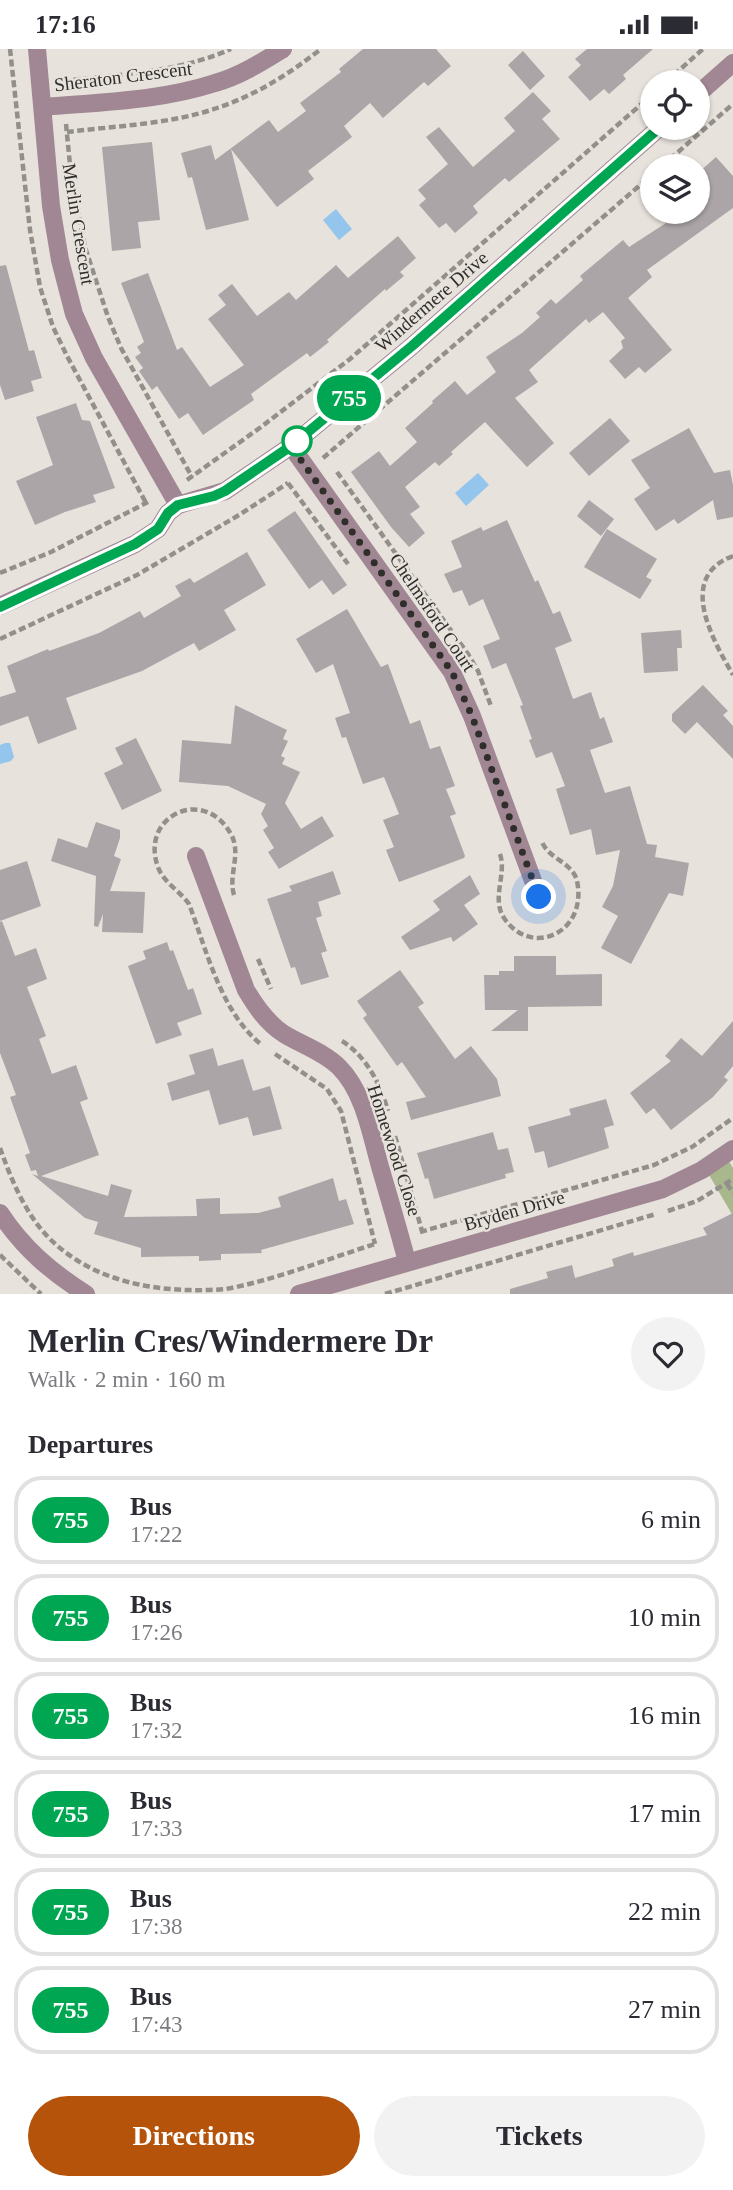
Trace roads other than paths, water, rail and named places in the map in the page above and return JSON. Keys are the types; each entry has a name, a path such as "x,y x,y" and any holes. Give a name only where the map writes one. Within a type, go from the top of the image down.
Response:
{"street":[{"name":"Merlin Crescent","path":"37,49 51,206 60,260 74,314 94,358 178,505"},
{"name":"Sheraton Crescent","path":"43,107 154,97 197,89 235,76 284,49"},
{"path":"710,83 733,63"},
{"name":"Windermere Drive","path":"178,505 225,491 291,446 412,346 645,140"},
{"name":"Chelmsford Court","path":"291,446 452,672 472,716 539,897"},
{"path":"0,607 135,544 158,529 168,513 178,505"},
{"name":"Homewood Close","path":"196,856 246,990 257,1007 268,1021 284,1033 338,1066 350,1081 367,1119 407,1262"},
{"name":"Bryden Drive","path":"299,1294 663,1189 702,1170 733,1149"},
{"path":"0,1213 39,1261 86,1294"}],"water":[{"path":"336,209 352,229 339,240 323,220"},
{"path":"478,473 489,485 466,506 455,493"},
{"path":"10,743 14,757 11,761 0,764 0,745"}]}
